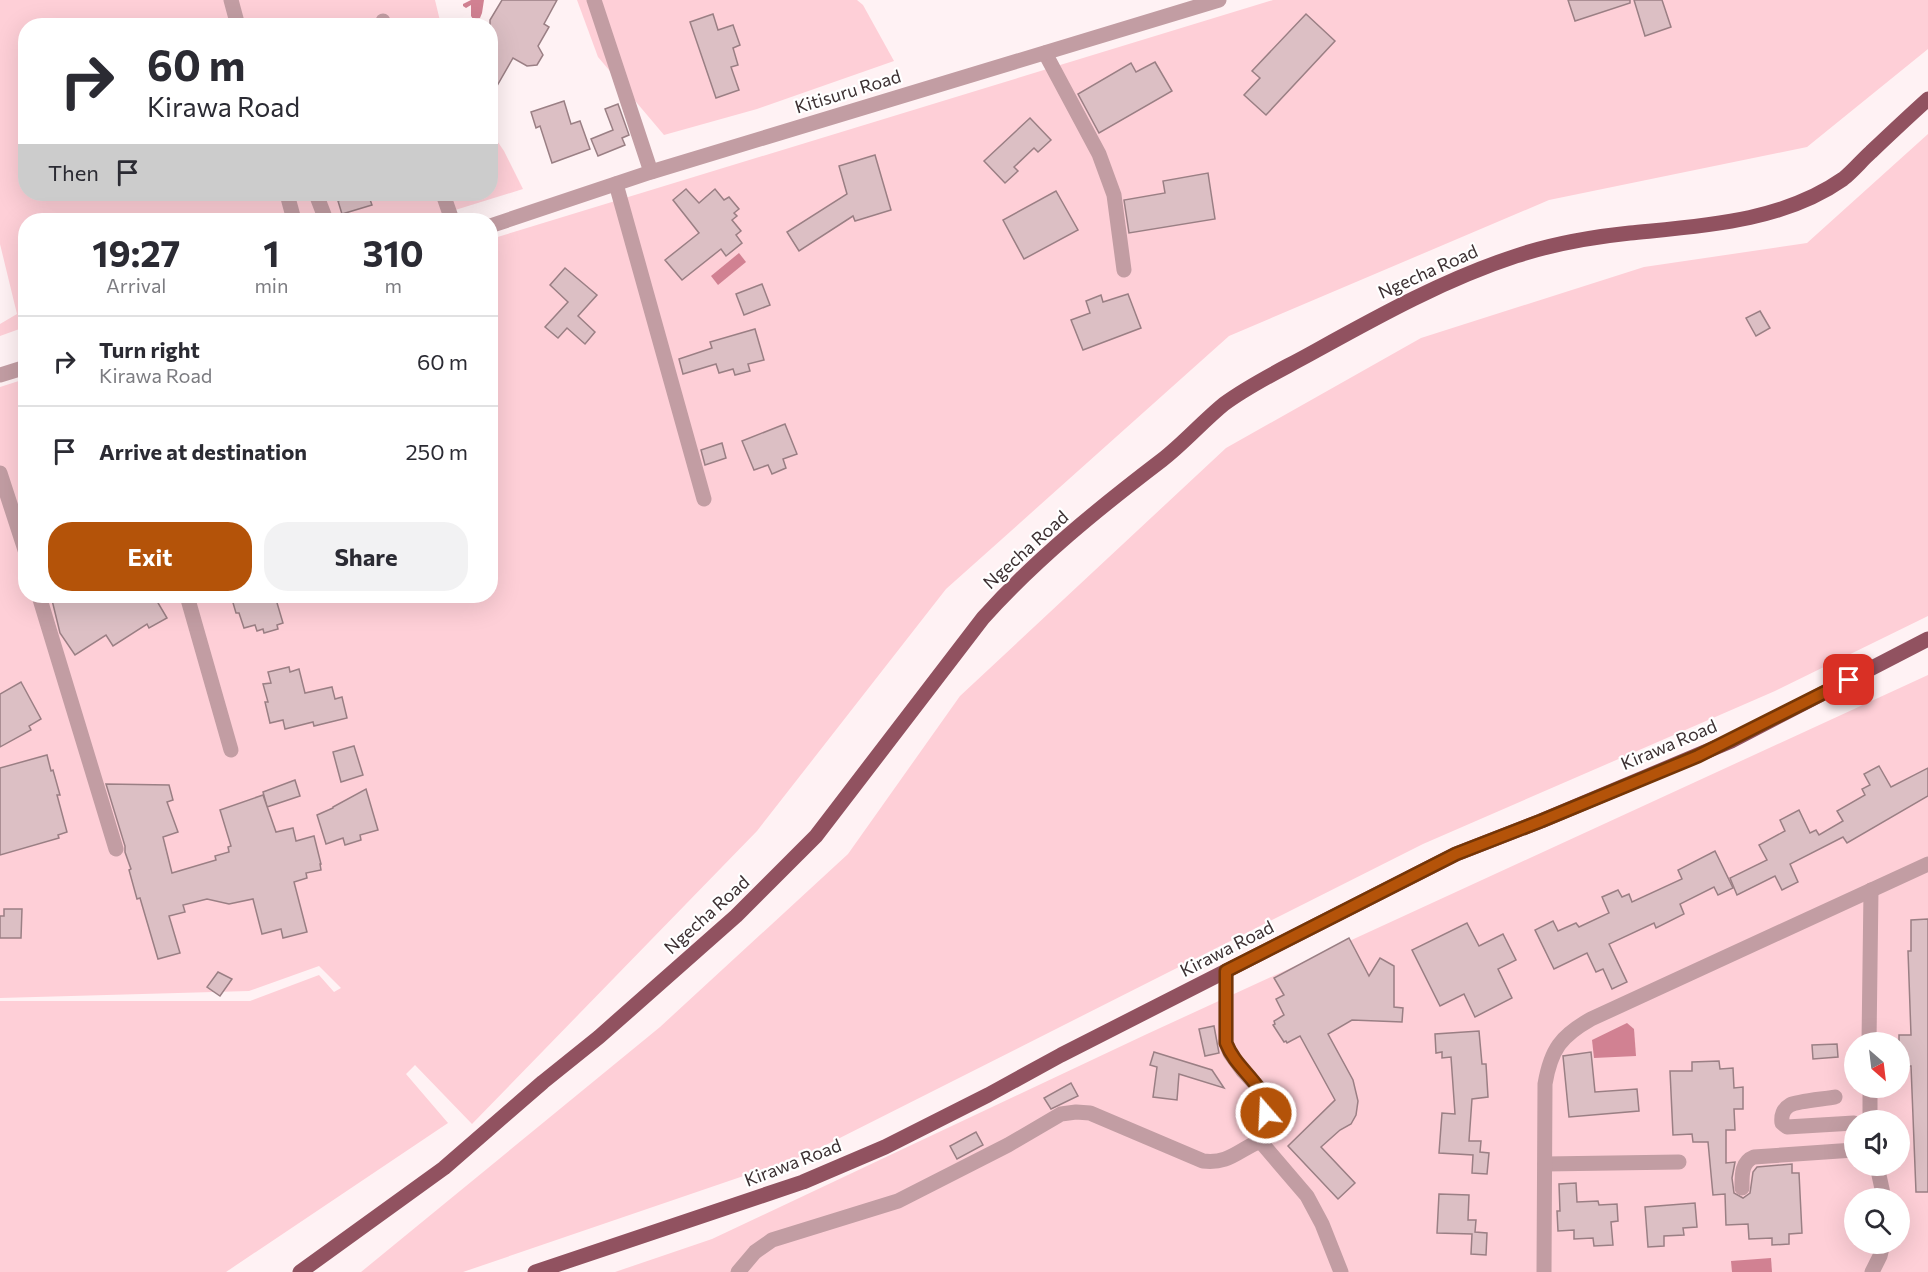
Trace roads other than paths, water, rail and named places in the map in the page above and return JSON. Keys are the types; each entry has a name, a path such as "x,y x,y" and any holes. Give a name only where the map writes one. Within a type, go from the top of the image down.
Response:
{"main road":[{"name":"Ngecha Road","path":"300,1272 444,1168 636,1005 736,916 816,836 983,618 1006,592 1130,484 1166,457 1226,403 1267,376 1384,312 1431,290 1514,257 1581,240 1700,227 1774,211 1812,196 1844,178 1928,99"},
{"name":"Kirawa Road","path":"535,1272 803,1182 885,1147 1456,854 1731,741 1928,639"}],"street":[{"path":"231,0 236,18"},
{"path":"594,0 651,172"},
{"name":"Kitisuru Road","path":"498,223 651,172 1219,0"},
{"path":"1045,53 1099,154 1114,195 1124,270"},
{"path":"616,184 704,499"},
{"path":"0,375 18,369"},
{"path":"0,473 18,529"},
{"path":"41,603 116,849"},
{"path":"189,603 231,750"},
{"path":"1544,1272 1545,1084 1555,1048 1562,1040 1574,1029 1591,1019 1928,864"},
{"path":"1869,1032 1871,890"},
{"path":"738,1272 755,1252 772,1240 898,1201 1008,1145 1061,1114 1090,1113 1203,1161 1226,1160 1260,1141 1266,1113 1258,1087 1243,1071 1226,1043 1226,971"},
{"path":"1835,1097 1790,1105 1783,1111 1782,1123 1787,1128 1844,1125"},
{"path":"1260,1141 1307,1196 1333,1249 1341,1272"},
{"path":"1742,1188 1744,1164 1748,1159 1844,1151"},
{"path":"1545,1164 1679,1162"},
{"path":"1872,1272 1880,1254"}]}
